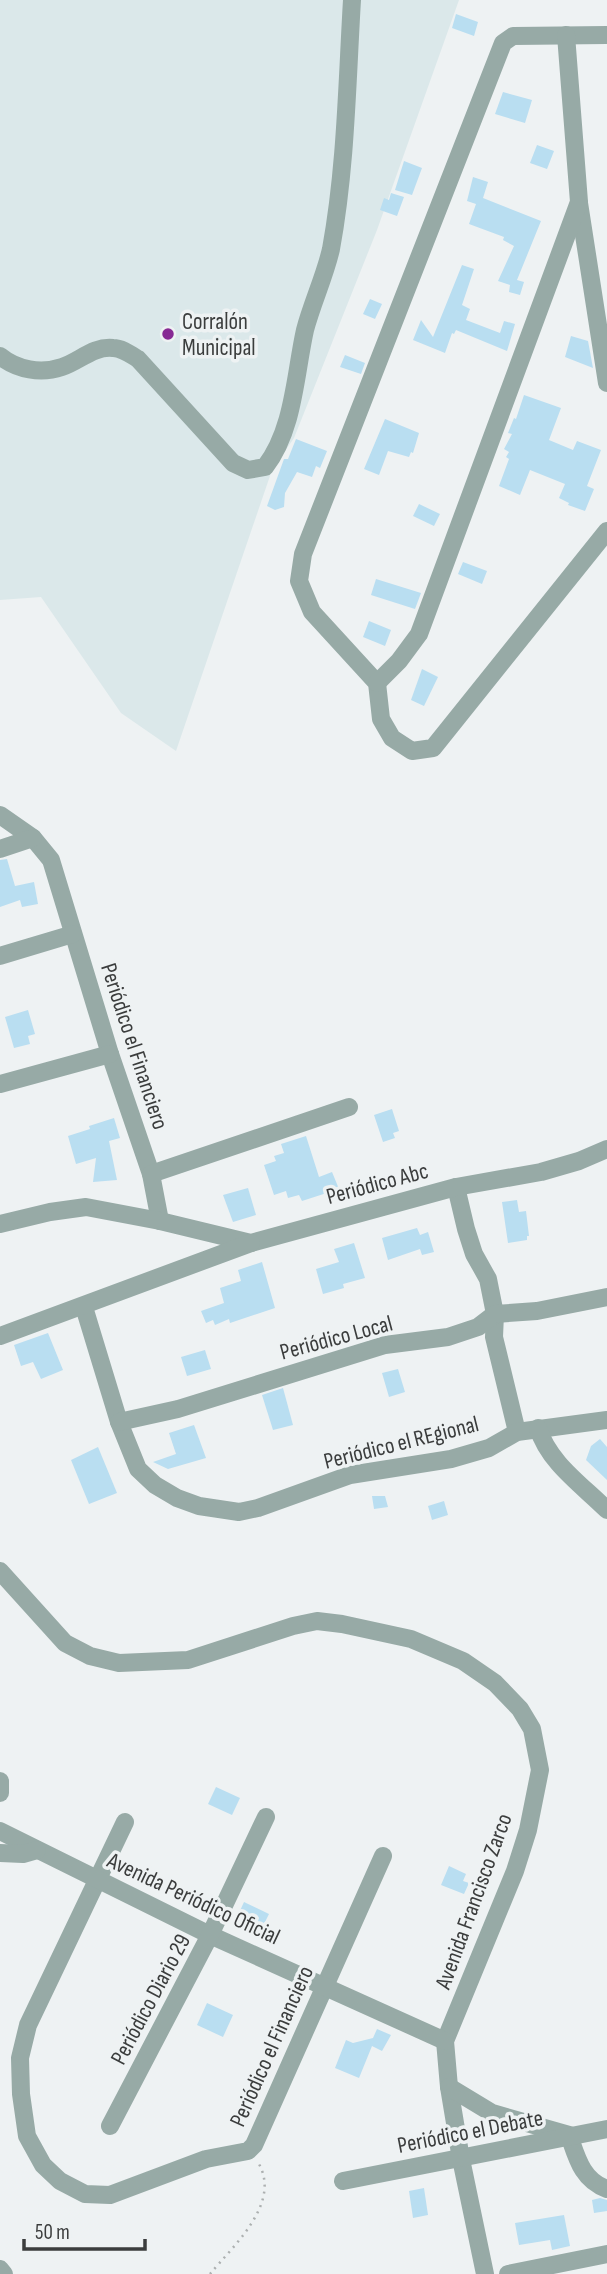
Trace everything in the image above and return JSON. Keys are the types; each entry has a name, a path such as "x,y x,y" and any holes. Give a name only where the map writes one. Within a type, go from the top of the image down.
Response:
{"street":[{"path":"0,356 12,366 26,370 61,368 93,350 112,347 125,351 138,359 233,463 248,470 265,467 273,457 286,425 305,330 330,253 341,186 352,0"},
{"path":"566,35 579,202 607,383"},
{"path":"607,35 513,36 503,43 303,554 299,580 312,612 377,683 381,719 392,738 412,751 433,748 607,531"},
{"path":"377,683 399,661 419,634 579,202"},
{"path":"0,815 33,838"},
{"path":"0,849 33,838"},
{"name":"Periódico el Financiero","path":"33,838 51,860 110,1054 151,1174"},
{"path":"0,956 73,934"},
{"path":"0,1084 110,1054"},
{"path":"160,1221 151,1174 349,1107"},
{"name":"Periódico Abc","path":"0,1224 86,1207 251,1243 456,1187 541,1172 579,1161 607,1149"},
{"path":"456,1187 474,1255 488,1279 495,1314 494,1337 517,1432"},
{"path":"0,1336 251,1243"},
{"name":"Periódico Local","path":"119,1422 178,1409 385,1345 449,1337 478,1326 495,1314 537,1311 607,1297"},
{"name":"Periódico el REgional","path":"84,1307 119,1422 138,1469 155,1485 177,1498 200,1506 240,1512 350,1475 452,1459 489,1448 517,1432 607,1420"},
{"path":"538,1428 542,1442 551,1456 607,1510"},
{"name":"Avenida Francisco Zarco","path":"0,1571 65,1643 90,1656 119,1663 188,1660 293,1626 317,1621 342,1624 411,1639 463,1661 495,1683 520,1709 533,1729 540,1770 528,1829 515,1871 445,2041 449,2087 461,2159 485,2274"},
{"path":"0,1781 0,1793"},
{"name":"Periódico Diario 29","path":"110,2126 211,1935 266,1817"},
{"path":"99,1880 125,1822"},
{"name":"Avenida Periódico Oficial","path":"0,1831 211,1935 445,2041"},
{"path":"0,1853 23,1854 37,1850"},
{"name":"Periódico el Financiero","path":"99,1880 28,2025 20,2059 21,2094 27,2136 43,2165 60,2182 85,2194 110,2195 206,2159 248,2151 259,2138 383,1856"},
{"path":"449,2087 492,2113 569,2135 578,2162 588,2178 607,2189"},
{"name":"Periódico el Debate","path":"343,2181 607,2129"},
{"path":"508,2274 607,2254"},
{"path":"0,2269 4,2274"}],"path":[{"path":"210,2274 256,2219 266,2186 261,2167 248,2151"}],"shaded area":[{"name":"Corralón Municipal","path":"0,0 459,0 377,230 294,438 272,470 176,751 121,713 41,597 0,600"}],"building":[{"path":"456,14 478,22 474,36 452,28"},
{"path":"503,92 532,100 525,123 495,114"},
{"path":"537,145 554,151 547,169 530,163"},
{"path":"404,161 422,168 412,195 395,190"},
{"path":"473,177 488,182 483,198 541,221 517,280 524,282 520,295 509,292 510,285 498,281 514,246 503,240 504,237 469,224 476,204 467,201"},
{"path":"391,193 404,197 397,216 380,210 384,198 389,200"},
{"path":"462,265 474,269 462,305 470,309 466,320 500,333 504,321 515,324 507,351 456,330 452,333 445,353 413,340 421,320 433,337"},
{"path":"370,299 382,304 375,319 363,314"},
{"path":"571,336 588,341 593,368 565,357"},
{"path":"345,355 365,363 361,374 340,367"},
{"path":"524,395 561,408 549,440 573,450 577,441 601,450 587,486 594,489 585,511 568,505 569,503 559,498 565,484 530,470 520,495 499,486 509,459 506,457 509,452 504,449 512,434 508,433"},
{"path":"385,419 419,433 413,453 411,452 409,457 388,451 379,475 364,469"},
{"path":"296,439 327,451 320,468 316,466 312,477 297,472 285,493 284,507 275,510 267,506 284,459 288,459"},
{"path":"419,504 440,514 434,526 413,516"},
{"path":"463,562 487,571 482,584 458,574"},
{"path":"376,579 421,593 415,609 371,595"},
{"path":"369,621 391,630 385,646 363,637"},
{"path":"422,669 438,677 424,706 411,700"},
{"path":"7,859 15,886 34,882 38,904 22,907 20,900 0,907 0,860"},
{"path":"28,1010 35,1034 28,1036 30,1044 14,1048 5,1017"},
{"path":"392,1109 399,1131 393,1133 395,1138 383,1142 374,1115"},
{"path":"114,1118 120,1138 109,1141 117,1180 93,1182 96,1158 76,1164 68,1136"},
{"path":"306,1136 319,1177 332,1172 339,1189 302,1201 299,1195 288,1198 286,1191 274,1195 264,1165 276,1161 274,1156 284,1153 281,1144"},
{"path":"248,1188 256,1215 233,1222 223,1195"},
{"path":"517,1200 519,1212 526,1211 529,1236 527,1240 508,1243 502,1202"},
{"path":"417,1228 420,1235 428,1232 434,1252 422,1255 420,1249 388,1260 382,1238"},
{"path":"354,1243 365,1278 343,1284 344,1288 323,1294 316,1269 339,1262 334,1249"},
{"path":"262,1262 275,1308 230,1323 229,1319 215,1325 213,1320 206,1323 201,1311 224,1303 220,1288 241,1281 238,1270"},
{"path":"48,1333 63,1370 41,1379 33,1362 21,1366 14,1345"},
{"path":"205,1350 211,1369 187,1376 181,1357"},
{"path":"398,1369 405,1392 389,1397 382,1373"},
{"path":"283,1388 293,1425 273,1430 262,1395"},
{"path":"194,1425 206,1458 168,1469 153,1462 176,1454 169,1433"},
{"path":"600,1439 607,1447 607,1480 586,1460 591,1446"},
{"path":"98,1447 117,1493 89,1504 71,1460"},
{"path":"372,1496 385,1496 388,1507 374,1509"},
{"path":"444,1501 448,1515 432,1520 428,1506"},
{"path":"216,1787 240,1798 232,1815 208,1804"},
{"path":"449,1866 466,1874 463,1881 469,1883 464,1894 441,1885"},
{"path":"244,1902 269,1914 263,1926 238,1915"},
{"path":"207,2003 233,2015 223,2037 197,2025"},
{"path":"377,2029 391,2035 382,2051 372,2046 359,2078 335,2068 346,2040 353,2043 373,2038"},
{"path":"424,2188 428,2215 413,2218 409,2191"},
{"path":"592,2200 607,2200 607,2211 594,2213"},
{"path":"564,2215 570,2246 552,2250 550,2240 519,2245 515,2223"}],"place":[{"name":"Corralón Municipal","path":"168,334"}]}
